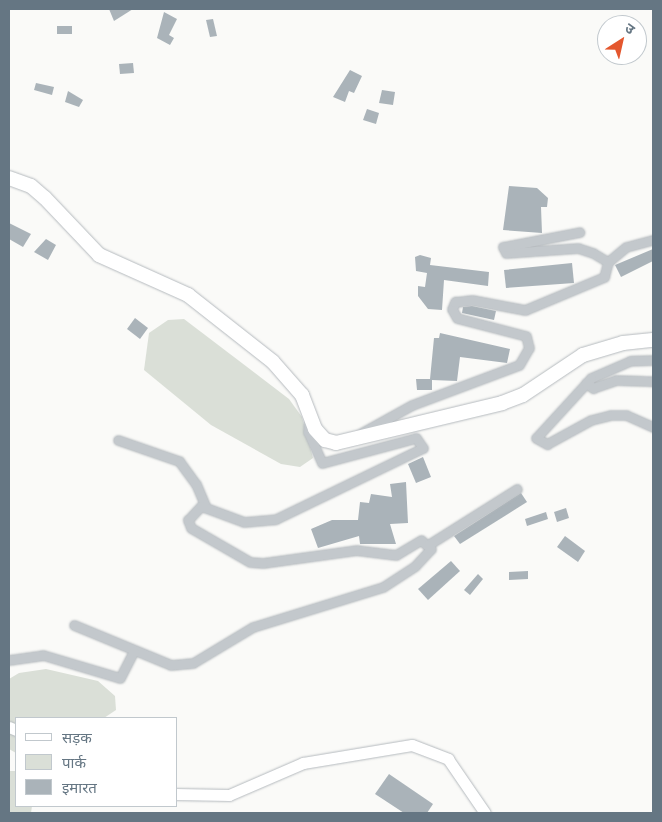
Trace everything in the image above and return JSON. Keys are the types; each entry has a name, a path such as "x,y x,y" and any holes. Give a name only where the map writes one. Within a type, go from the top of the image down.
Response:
{"highway":[{"path":"9,178 31,186 46,198 99,254 188,295 273,362 302,395 309,417 325,440 348,442 502,404 523,395 583,355 623,343 653,340"}],"main road":[{"path":"178,794 229,795 303,763 412,745 448,760 485,813"}],"street":[{"path":"580,232 503,247 506,253 578,248 608,262"},
{"path":"348,442 380,419 519,365 529,348 526,336 457,318 452,309 455,302 525,310 604,277 608,262 626,247 653,240"},
{"path":"653,360 620,364 586,383 537,432 542,444 591,420 610,415 626,415 653,427"},
{"path":"586,383 593,388 616,380 653,381"},
{"path":"309,417 308,432 322,463 416,438 423,448 276,519 244,522 206,508 192,511 188,520 192,528 250,562 357,550 396,555 421,540 428,545"},
{"path":"118,440 179,461 206,508"},
{"path":"428,545 517,489"},
{"path":"74,625 171,665 192,663 253,627 383,587 414,566 428,552 428,545"},
{"path":"9,660 42,655 120,678 134,651"}],"green space":[{"path":"184,319 289,399 302,417 313,458 300,467 281,464 211,425 144,370 149,333 168,320"},
{"path":"46,669 98,681 115,696 116,710 106,717 15,717 15,752 9,749 9,679 19,673"},
{"path":"9,771 15,771 15,807 32,807 31,813 9,813"}],"building":[{"path":"109,9 133,9 114,21"},
{"path":"164,12 177,19 169,35 174,38 170,45 157,38"},
{"path":"213,19 217,36 210,37 206,20"},
{"path":"57,26 72,26 72,34 57,34"},
{"path":"133,63 134,73 120,74 119,64"},
{"path":"350,70 362,76 354,93 349,91 345,102 333,97"},
{"path":"36,83 54,87 52,95 34,90"},
{"path":"382,90 395,92 393,105 379,103"},
{"path":"68,91 83,100 79,107 65,102"},
{"path":"367,109 379,113 376,124 363,120"},
{"path":"509,186 537,188 548,198 547,207 541,207 542,233 503,230"},
{"path":"9,223 31,234 23,247 9,239"},
{"path":"46,239 56,245 48,260 34,252"},
{"path":"653,249 653,261 621,277 615,265"},
{"path":"420,255 431,258 430,265 489,272 488,286 444,280 442,310 428,309 418,296 418,286 425,287 427,273 416,271 415,257"},
{"path":"572,263 574,283 506,288 504,270"},
{"path":"472,306 496,311 494,320 462,313 463,307"},
{"path":"135,318 148,328 140,339 127,329"},
{"path":"440,333 510,349 507,363 460,357 457,381 432,380 432,390 417,390 416,379 430,379 434,338 439,338"},
{"path":"423,457 431,477 416,483 408,464"},
{"path":"406,482 408,523 390,524 396,544 360,544 359,536 318,548 311,529 332,520 358,520 360,502 369,503 371,494 392,497 390,484"},
{"path":"521,493 527,502 460,544 454,536"},
{"path":"566,508 569,518 557,522 554,512"},
{"path":"546,512 548,519 527,526 525,519"},
{"path":"565,536 585,551 578,562 557,547"},
{"path":"451,561 460,571 428,600 418,589"},
{"path":"528,571 528,579 509,580 509,572"},
{"path":"478,574 483,579 470,595 464,590"},
{"path":"389,774 433,804 427,813 404,813 375,794"}]}
